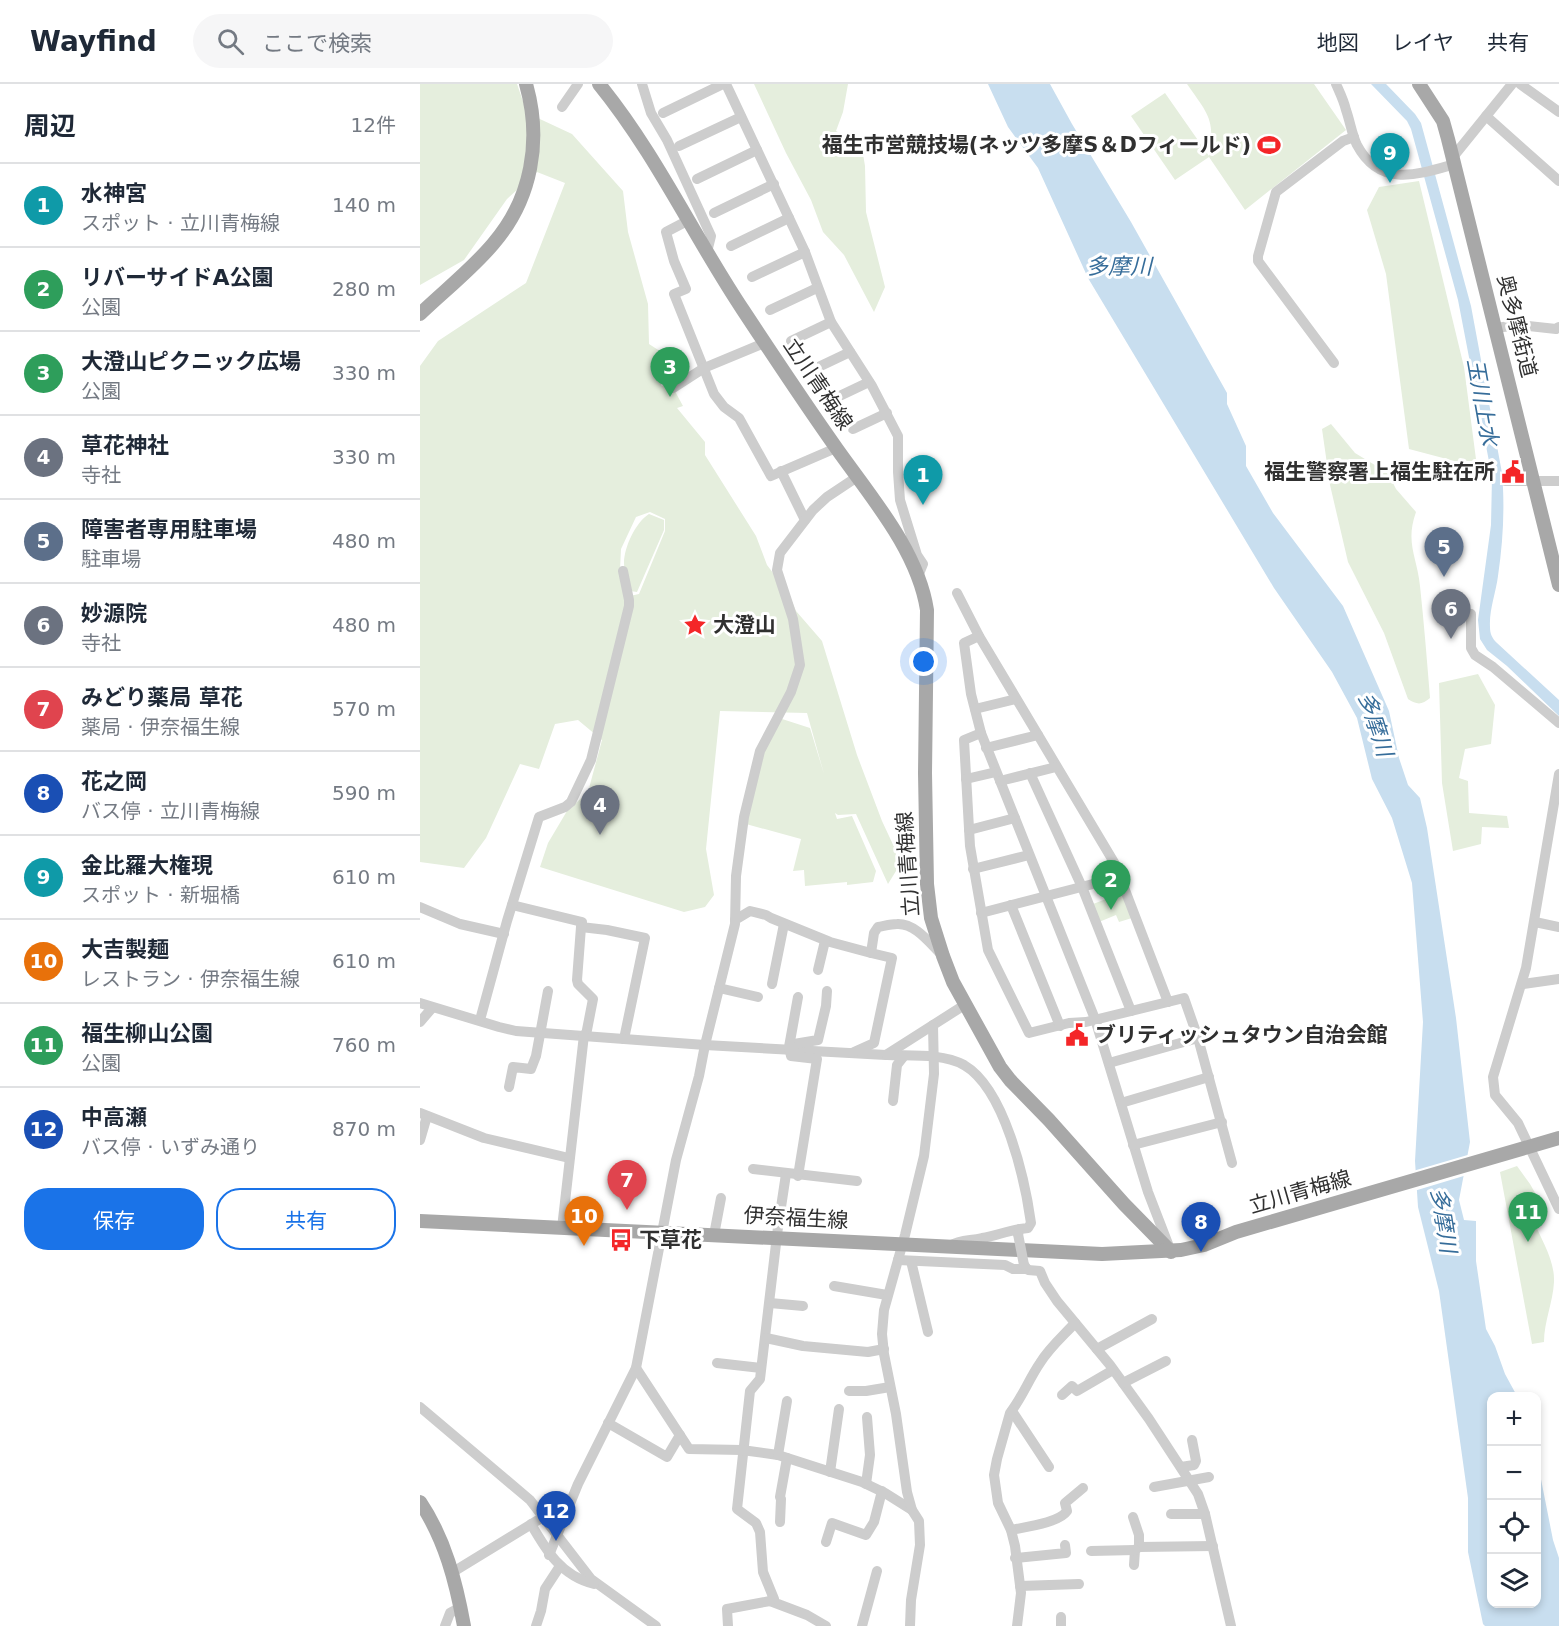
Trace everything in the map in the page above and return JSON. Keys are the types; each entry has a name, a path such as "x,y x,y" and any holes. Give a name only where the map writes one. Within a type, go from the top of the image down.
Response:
{"main road":[{"path":"420,314 489,249 509,222 519,203 530,172 534,140 532,108 526,84"},
{"name":"立川青梅線","path":"599,84 646,148 764,343 888,522 919,574 925,592 927,610 925,773 927,884 931,918 953,982 1000,1067 1010,1080 1171,1252 1204,1245 1236,1232 1559,1138"},
{"name":"奥多摩街道","path":"1419,84 1443,121 1559,585"},
{"name":"伊奈福生線","path":"420,1221 1102,1254 1171,1252"},
{"path":"420,1502 436,1529 453,1572 464,1626"}],"street":[{"path":"562,107 578,84"},
{"path":"642,84 651,113 667,140 711,236 707,252"},
{"path":"663,112 724,84 758,150 805,252 831,322 869,382 898,436 900,500 916,553 922,564 919,574"},
{"path":"1336,84 1358,146 1375,168 1387,174 1422,173 1452,162 1512,84"},
{"path":"1520,84 1559,112"},
{"path":"1486,116 1559,181"},
{"path":"680,146 741,117"},
{"path":"1334,363 1258,261 1258,256 1276,192 1342,141 1354,137"},
{"path":"697,179 758,150"},
{"path":"714,213 774,184"},
{"path":"731,246 789,218"},
{"path":"688,220 666,232 674,261 686,289 674,294 714,394 724,407 740,418 771,476 836,448"},
{"path":"752,277 805,252"},
{"path":"770,310 817,288"},
{"path":"791,341 831,322"},
{"path":"1495,328 1519,325 1556,329 1559,327"},
{"path":"673,388 704,368 764,343"},
{"path":"810,371 850,352"},
{"path":"829,401 869,382"},
{"path":"853,429 887,413"},
{"path":"781,471 805,520"},
{"path":"549,1555 578,1484 636,1368 676,1160 699,1076 735,920 735,886 739,847 760,751 791,692 800,665 789,602 777,570 780,553 805,520 827,497 857,477"},
{"path":"1505,481 1559,481"},
{"path":"480,1020 539,817 565,807 571,802 591,760 629,606 622,572"},
{"path":"957,593 979,636 1115,864 1168,1002"},
{"path":"1471,614 1470,639 1475,655 1559,723"},
{"path":"979,636 964,643 981,733 1095,1019 1148,1192 1171,1252"},
{"path":"975,709 1016,699"},
{"path":"981,733 964,740 973,870 987,950 1029,1033 1184,998 1198,1038 1232,1163"},
{"path":"986,748 1038,735"},
{"path":"966,779 1029,773 1056,767"},
{"path":"1029,773 1082,887 1131,1011"},
{"path":"1559,774 1523,984 1510,1015 1496,1063 1493,1085 1496,1095 1518,1123 1559,1209"},
{"path":"969,830 1015,818"},
{"path":"973,870 1029,855"},
{"path":"981,913 1120,877"},
{"path":"512,905 582,922 577,980 578,984 593,999 585,1035 562,1228"},
{"path":"1011,905 1060,1026"},
{"path":"420,907 460,924 504,934"},
{"path":"735,920 750,911 766,915 825,940 892,958 874,1043 850,1053"},
{"path":"1535,922 1559,927"},
{"path":"772,984 784,924"},
{"path":"871,952 874,933 878,927 898,924 908,925 943,956"},
{"path":"581,927 645,938 624,1039"},
{"path":"818,970 825,940"},
{"path":"1523,984 1559,979"},
{"path":"719,988 758,997"},
{"path":"790,1050 794,1044 818,1040 827,991"},
{"path":"509,1087 513,1067 531,1069 536,1056 548,992"},
{"path":"770,1601 774,1599 763,1572 760,1532 756,1523 737,1509 750,1391 759,1382 777,1238 817,1059 791,1056 798,997"},
{"path":"420,1003 480,1020 499,1028 705,1045 933,1057 964,1065 977,1076 989,1092 1005,1123 1026,1185 1031,1223 1028,1228 1019,1231 1000,1232 984,1238 959,1240 949,1246"},
{"path":"886,1055 966,1004"},
{"path":"420,1022 432,1008"},
{"path":"910,1626 911,1600 920,1545 919,1521 912,1510 907,1492 882,1334 887,1295 903,1245 924,1156 931,1105 933,1025"},
{"path":"1109,1063 1198,1038"},
{"path":"893,1101 897,1065 904,1056"},
{"path":"1121,1103 1209,1077"},
{"path":"420,1140 423,1114 484,1138 569,1158"},
{"path":"1133,1145 1222,1122"},
{"path":"753,1169 857,1181"},
{"path":"714,1235 721,1198"},
{"path":"1019,1231 1025,1267"},
{"path":"898,1260 1005,1265 1014,1269 1025,1267 1040,1271 1045,1283 1124,1383 1198,1494 1205,1514 1231,1626"},
{"path":"911,1261 928,1332"},
{"path":"834,1286 887,1295"},
{"path":"770,1303 803,1306"},
{"path":"1097,1349 1152,1319"},
{"path":"1017,1626 1021,1606 1020,1586 1011,1530 998,1503 994,1474 1012,1411 1041,1360 1075,1323"},
{"path":"766,1338 803,1346 868,1352 885,1349"},
{"path":"1124,1383 1166,1361"},
{"path":"717,1363 761,1368"},
{"path":"636,1368 690,1449 742,1450 783,1457 866,1484 912,1510"},
{"path":"1062,1395 1072,1386 1077,1391 1113,1370"},
{"path":"849,1391 890,1387"},
{"path":"780,1522 787,1401"},
{"path":"420,1407 521,1491 586,1574 656,1626"},
{"path":"830,1472 839,1409"},
{"path":"1012,1411 1048,1467"},
{"path":"866,1484 870,1455 867,1417"},
{"path":"608,1423 667,1457 680,1434"},
{"path":"1181,1467 1194,1465 1196,1461 1192,1440"},
{"path":"1154,1487 1209,1477"},
{"path":"1011,1530 1044,1523 1064,1515 1067,1511 1065,1503 1083,1488"},
{"path":"826,1542 832,1523 866,1535 874,1522 882,1491"},
{"path":"1171,1514 1205,1514"},
{"path":"453,1572 543,1517"},
{"path":"1133,1517 1139,1535 1134,1565"},
{"path":"531,1524 549,1555 560,1566 586,1582 598,1585"},
{"path":"1091,1551 1213,1546"},
{"path":"1015,1558 1066,1553"},
{"path":"536,1626 544,1589 560,1566"},
{"path":"862,1626 877,1571"},
{"path":"1020,1586 1079,1584"},
{"path":"728,1626 727,1609 770,1601 807,1615 826,1626"},
{"path":"445,1626 450,1613 461,1607"}],"green space":[{"path":"420,84 517,84 527,113 572,134 623,191 628,232 648,304 649,344 666,355 668,367 661,385 670,382 683,406 677,408 705,442 705,455 756,536 767,565 789,594 796,611 822,641 857,755 896,851 896,871 888,884 856,814 838,815 835,813 837,819 852,816 876,871 873,882 805,886 804,870 793,871 801,839 746,824 763,751 779,718 810,728 824,774 807,713 720,711 706,849 714,895 705,907 684,912 540,867 548,843 567,811 588,792 602,740 578,720 555,724 539,769 520,764 486,838 464,868 420,862 420,366 438,341 526,283 565,183 537,172 507,199 464,260 420,285","holes":["650,512 665,519 665,531 639,594 625,597 620,570 621,549 636,517"]},
{"path":"754,84 848,84 843,112 836,131 862,148 865,166 866,212 885,287 874,312 844,255 823,232 811,200"},
{"name":"福生市営競技場(ネッツ多摩S＆Dフィールド)","path":"1187,84 1314,84 1346,130 1245,210 1209,157 1175,180 1131,116 1165,93 1209,156 1211,133 1208,117"},
{"path":"1419,181 1464,367 1477,467 1409,449 1386,274 1367,210 1379,187"},
{"path":"1331,424 1355,453 1388,473 1396,489 1416,512 1412,541 1419,575 1430,698 1422,703 1408,699 1384,633 1348,562 1330,485 1322,429"},
{"path":"649,514 664,520 664,530 637,592 630,591 624,566 626,550 635,529"},
{"path":"1478,674 1495,705 1491,744 1465,749 1459,778 1468,781 1469,813 1507,816 1509,828 1482,827 1481,844 1453,851 1442,783 1439,683"},
{"path":"1122,893 1132,918 1119,922 1116,915 1099,922 1093,904"},
{"path":"1517,1166 1542,1205 1533,1220 1550,1258 1554,1274 1544,1342 1532,1344 1500,1172"}],"water":[{"name":"多摩川","path":"988,84 1050,84 1227,393 1227,404 1246,446 1246,466 1273,513 1343,606 1389,711 1399,758 1408,785 1420,798 1427,828 1456,1018 1470,1142 1459,1200 1464,1220 1476,1221 1476,1261 1486,1329 1515,1392 1487,1392 1487,1608 1541,1608 1541,1479 1553,1540 1559,1558 1559,1626 1485,1626 1483,1624 1468,1552 1468,1498 1439,1291 1418,1207 1415,1161 1423,1022 1412,883 1392,818 1372,779 1357,718 1332,672 1274,588 1088,278 1038,168 1008,127"},
{"name":"玉川上水","path":"1371,84 1386,84 1421,123 1471,306 1503,486 1502,538 1491,614 1491,634 1497,643 1559,700 1559,716 1487,650 1480,639 1478,620 1491,525 1492,477 1458,300 1411,129 1407,121"}],"pier":[{"path":"1471,1154 1467,1175 1414,1191 1413,1171"}],"place":[{"name":"福生市営競技場(ネッツ多摩S＆Dフィールド)","path":"1269,145"},
{"name":"金比羅大権現","path":"1390,183"},
{"name":"大澄山ピクニック広場","path":"670,397"},
{"name":"福生警察署上福生駐在所","path":"1513,472"},
{"name":"水神宮","path":"923,505"},
{"name":"障害者専用駐車場","path":"1444,577"},
{"name":"大澄山","path":"695,625"},
{"name":"妙源院","path":"1451,639"},
{"name":"草花神社","path":"600,835"},
{"name":"リバーサイドA公園","path":"1111,910"},
{"name":"ブリティッシュタウン自治会館","path":"1077,1035"},
{"name":"みどり薬局 草花","path":"627,1210"},
{"name":"下草花","path":"621,1240"},
{"name":"福生柳山公園","path":"1528,1242"},
{"name":"大吉製麺","path":"584,1246"},
{"name":"花之岡","path":"1201,1252"},
{"name":"中高瀬","path":"556,1541"}]}
